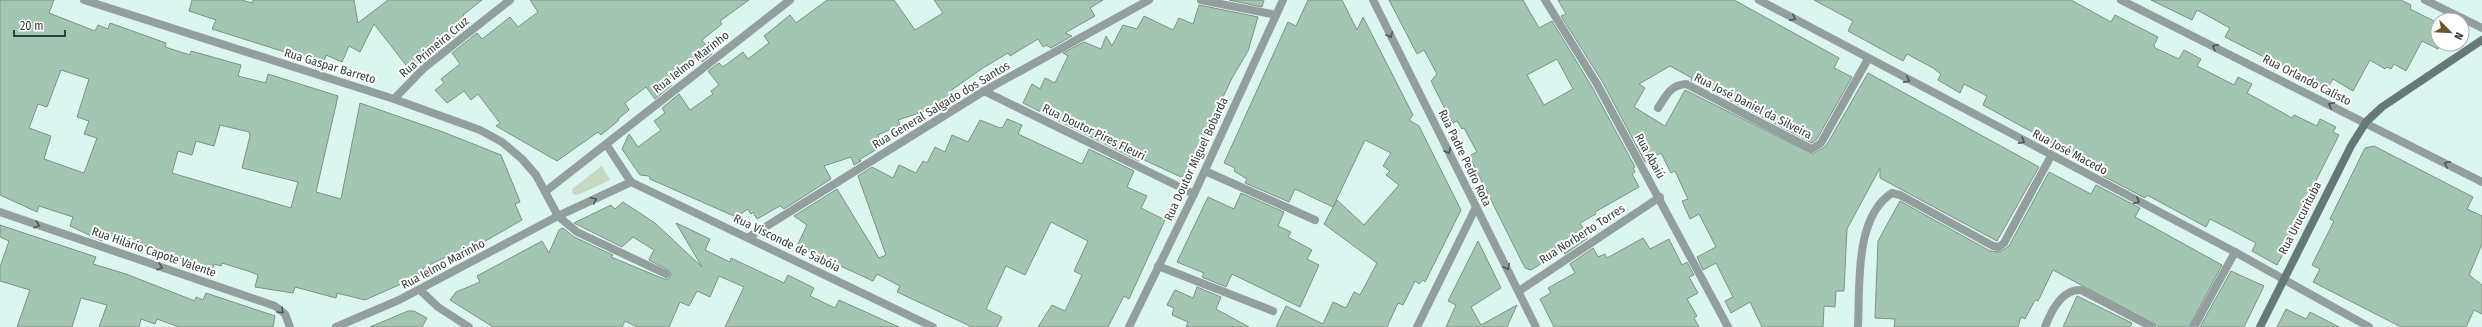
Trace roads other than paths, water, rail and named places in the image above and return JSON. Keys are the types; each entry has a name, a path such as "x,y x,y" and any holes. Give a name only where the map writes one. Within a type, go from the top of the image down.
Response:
{"main road":[{"name":"Rua Urucurituba","path":"2260,327 2351,146 2366,122 2382,107 2482,40"}],"street":[{"name":"Rua Gaspar Barreto","path":"85,0 394,99 480,130 502,142 527,164 546,191 558,216"},
{"name":"Rua Primeira Cruz","path":"394,99 424,68 510,0"},
{"name":"Rua Ielmo Marinho","path":"546,191 790,0"},
{"name":"Rua General Salgado dos Santos","path":"749,238 984,91 1149,0"},
{"path":"1201,0 1276,15"},
{"name":"Rua Doutor Miguel Bobarda","path":"1129,327 1205,171 1283,0"},
{"name":"Rua Padre Pedro Rota","path":"1373,0 1536,327"},
{"name":"Rua Abaiú","path":"1545,0 1597,84 1660,197 1728,327"},
{"name":"Rua José Macedo","path":"1758,0 2051,156 2236,252 2369,327"},
{"name":"Rua Orlando Calisto","path":"2121,0 2366,122 2482,182"},
{"path":"2425,0 2482,28"},
{"name":"Rua José Daniel da Silveira","path":"1658,108 1670,89 1678,84 1686,84 1812,149 1822,143 1868,59"},
{"name":"Rua Doutor Pires Fleuri","path":"984,91 1194,194"},
{"path":"606,144 631,182"},
{"path":"1858,327 1864,241 1867,226 1885,197 1892,193 1900,195 1993,246 1999,246 2004,243 2051,156"},
{"path":"1205,171 1315,220"},
{"name":"Rua Ielmo Marinho","path":"336,327 368,315 420,290 558,216 631,182"},
{"name":"Rua Visconde de Sabóia","path":"631,182 933,327"},
{"name":"Rua Norberto Torres","path":"1518,291 1660,197"},
{"path":"1417,327 1476,207"},
{"name":"Rua Hilário Capote Valente","path":"0,212 275,306 285,314 290,327"},
{"path":"558,216 577,232 666,274"},
{"path":"2194,327 2236,252"},
{"path":"1158,266 1273,312"},
{"path":"420,290 438,307 469,327"},
{"path":"2045,327 2062,298 2074,290 2081,290 2152,327"}]}
